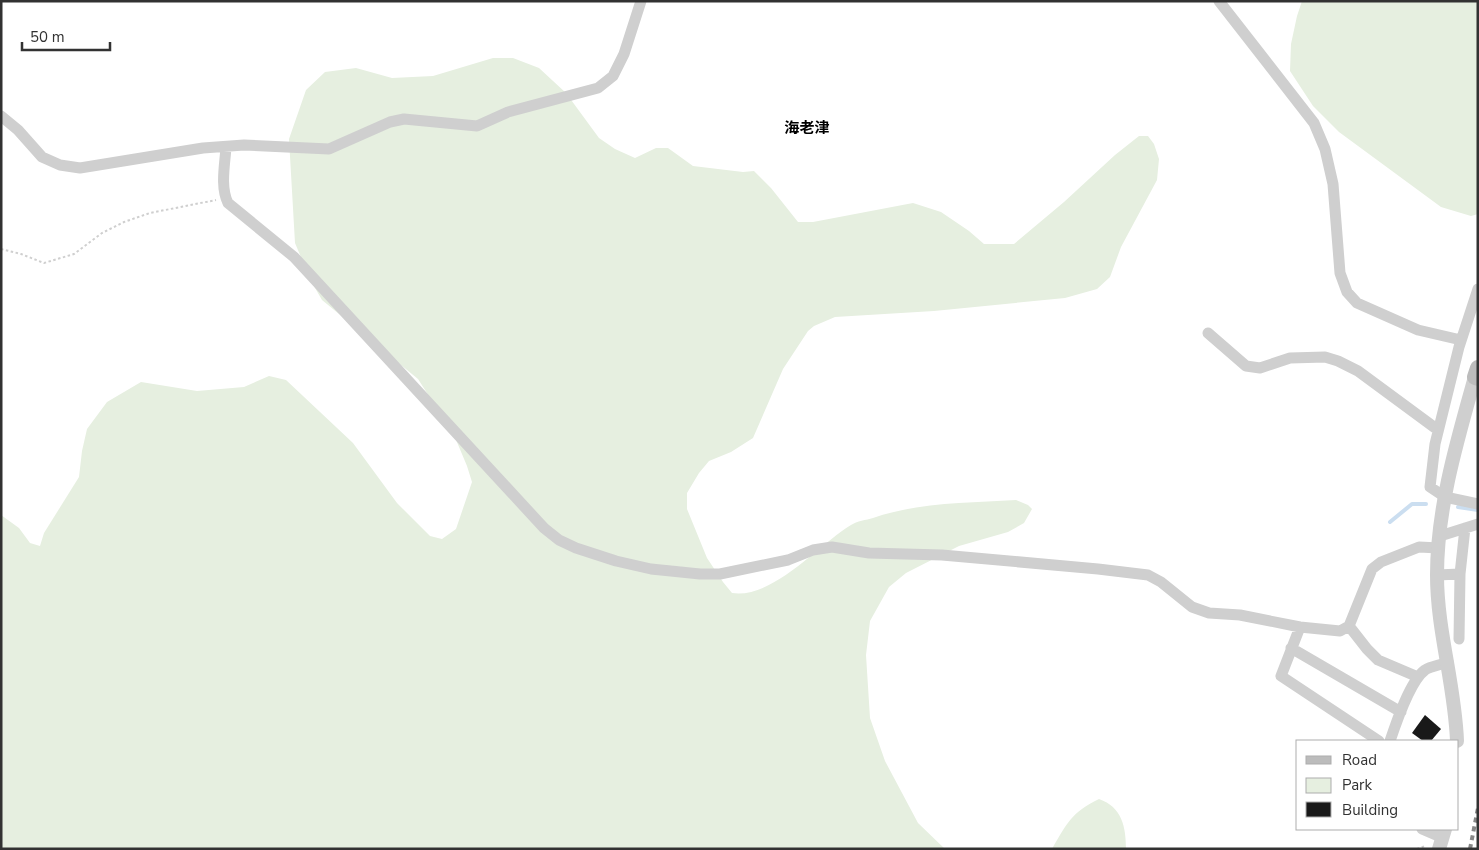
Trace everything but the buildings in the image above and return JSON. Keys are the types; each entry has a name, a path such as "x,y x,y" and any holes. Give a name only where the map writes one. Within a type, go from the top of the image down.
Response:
{"street":[{"path":"1,116 18,130 42,157 60,165 80,168 202,148 226,146 244,145 329,149 390,122 404,119 477,126 508,112 598,88 613,76 624,54 642,1"},
{"path":"1219,1 1314,123 1325,149 1333,184 1340,273 1347,292 1357,303 1418,330 1461,340"},
{"path":"226,146 224,178 228,203 294,257 544,528 559,540 576,548 616,561 650,569 720,574 788,560 813,550 832,547 869,553 942,555 1098,568 1148,575 1161,582 1192,606 1209,613 1240,615 1300,627 1340,631 1348,626 1372,569 1381,562 1418,547 1439,542 1465,528 1478,524"},
{"path":"1478,289 1461,340 1438,430 1430,487 1445,497 1478,504"},
{"path":"1208,333 1246,366 1260,368 1290,358 1325,357 1338,361 1358,371 1438,430"},
{"path":"1457,740 1456,714 1440,610 1437,575 1445,497 1461,428 1477,374"},
{"path":"1459,639 1460,574 1465,528"},
{"path":"1437,575 1460,574"},
{"path":"1348,626 1378,660 1418,677"},
{"path":"1300,627 1281,676 1377,740"},
{"path":"1291,648 1401,712"},
{"path":"1390,740 1401,712 1418,677 1426,669 1448,662"},
{"path":"1424,830 1442,838"}],"path":[{"path":"1,249 44,263 74,254 102,233 124,222 168,209 226,198"},
{"path":"1417,849 1425,846"}],"green space":[{"path":"1302,1 1478,1 1478,214 1471,216 1441,207 1339,132 1313,106 1290,71 1291,44"},
{"path":"493,58 513,58 539,68 566,93 599,138 615,149 635,158 656,148 668,148 693,166 743,172 754,171 771,188 798,222 813,222 913,203 941,212 984,244 1014,244 1139,136 1148,136 1154,144 1159,159 1157,180 1121,247 1110,277 1097,289 1065,298 934,311 835,317 814,326 808,331 783,369 753,438 731,452 709,461 687,493 687,509 707,558 732,593 748,593 763,588 794,569 853,524 890,513 926,506 1016,500 1028,505 1032,509 1024,523 1008,532 959,546 906,573 889,587 870,621 866,655 870,718 885,761 918,823 945,849 1,849 1,515 19,528 30,543 40,546 44,533 79,477 87,429 107,402 141,382 197,391 244,387 269,376 286,380 353,443 397,503 430,536 442,539 456,529 472,482 454,435 418,379 322,300 311,281 295,243 289,139 306,90 325,72 356,68 392,78 433,76"},
{"path":"1099,799 1113,807 1118,813 1124,826 1126,849 1052,849 1071,819 1082,809"}],"waterway":[{"path":"1390,522 1412,504 1426,504"},
{"path":"1458,507 1478,510"}],"railway":[{"path":"1470,849 1478,808"}],"district":[{"name":"海老津","path":"807,128"}]}
